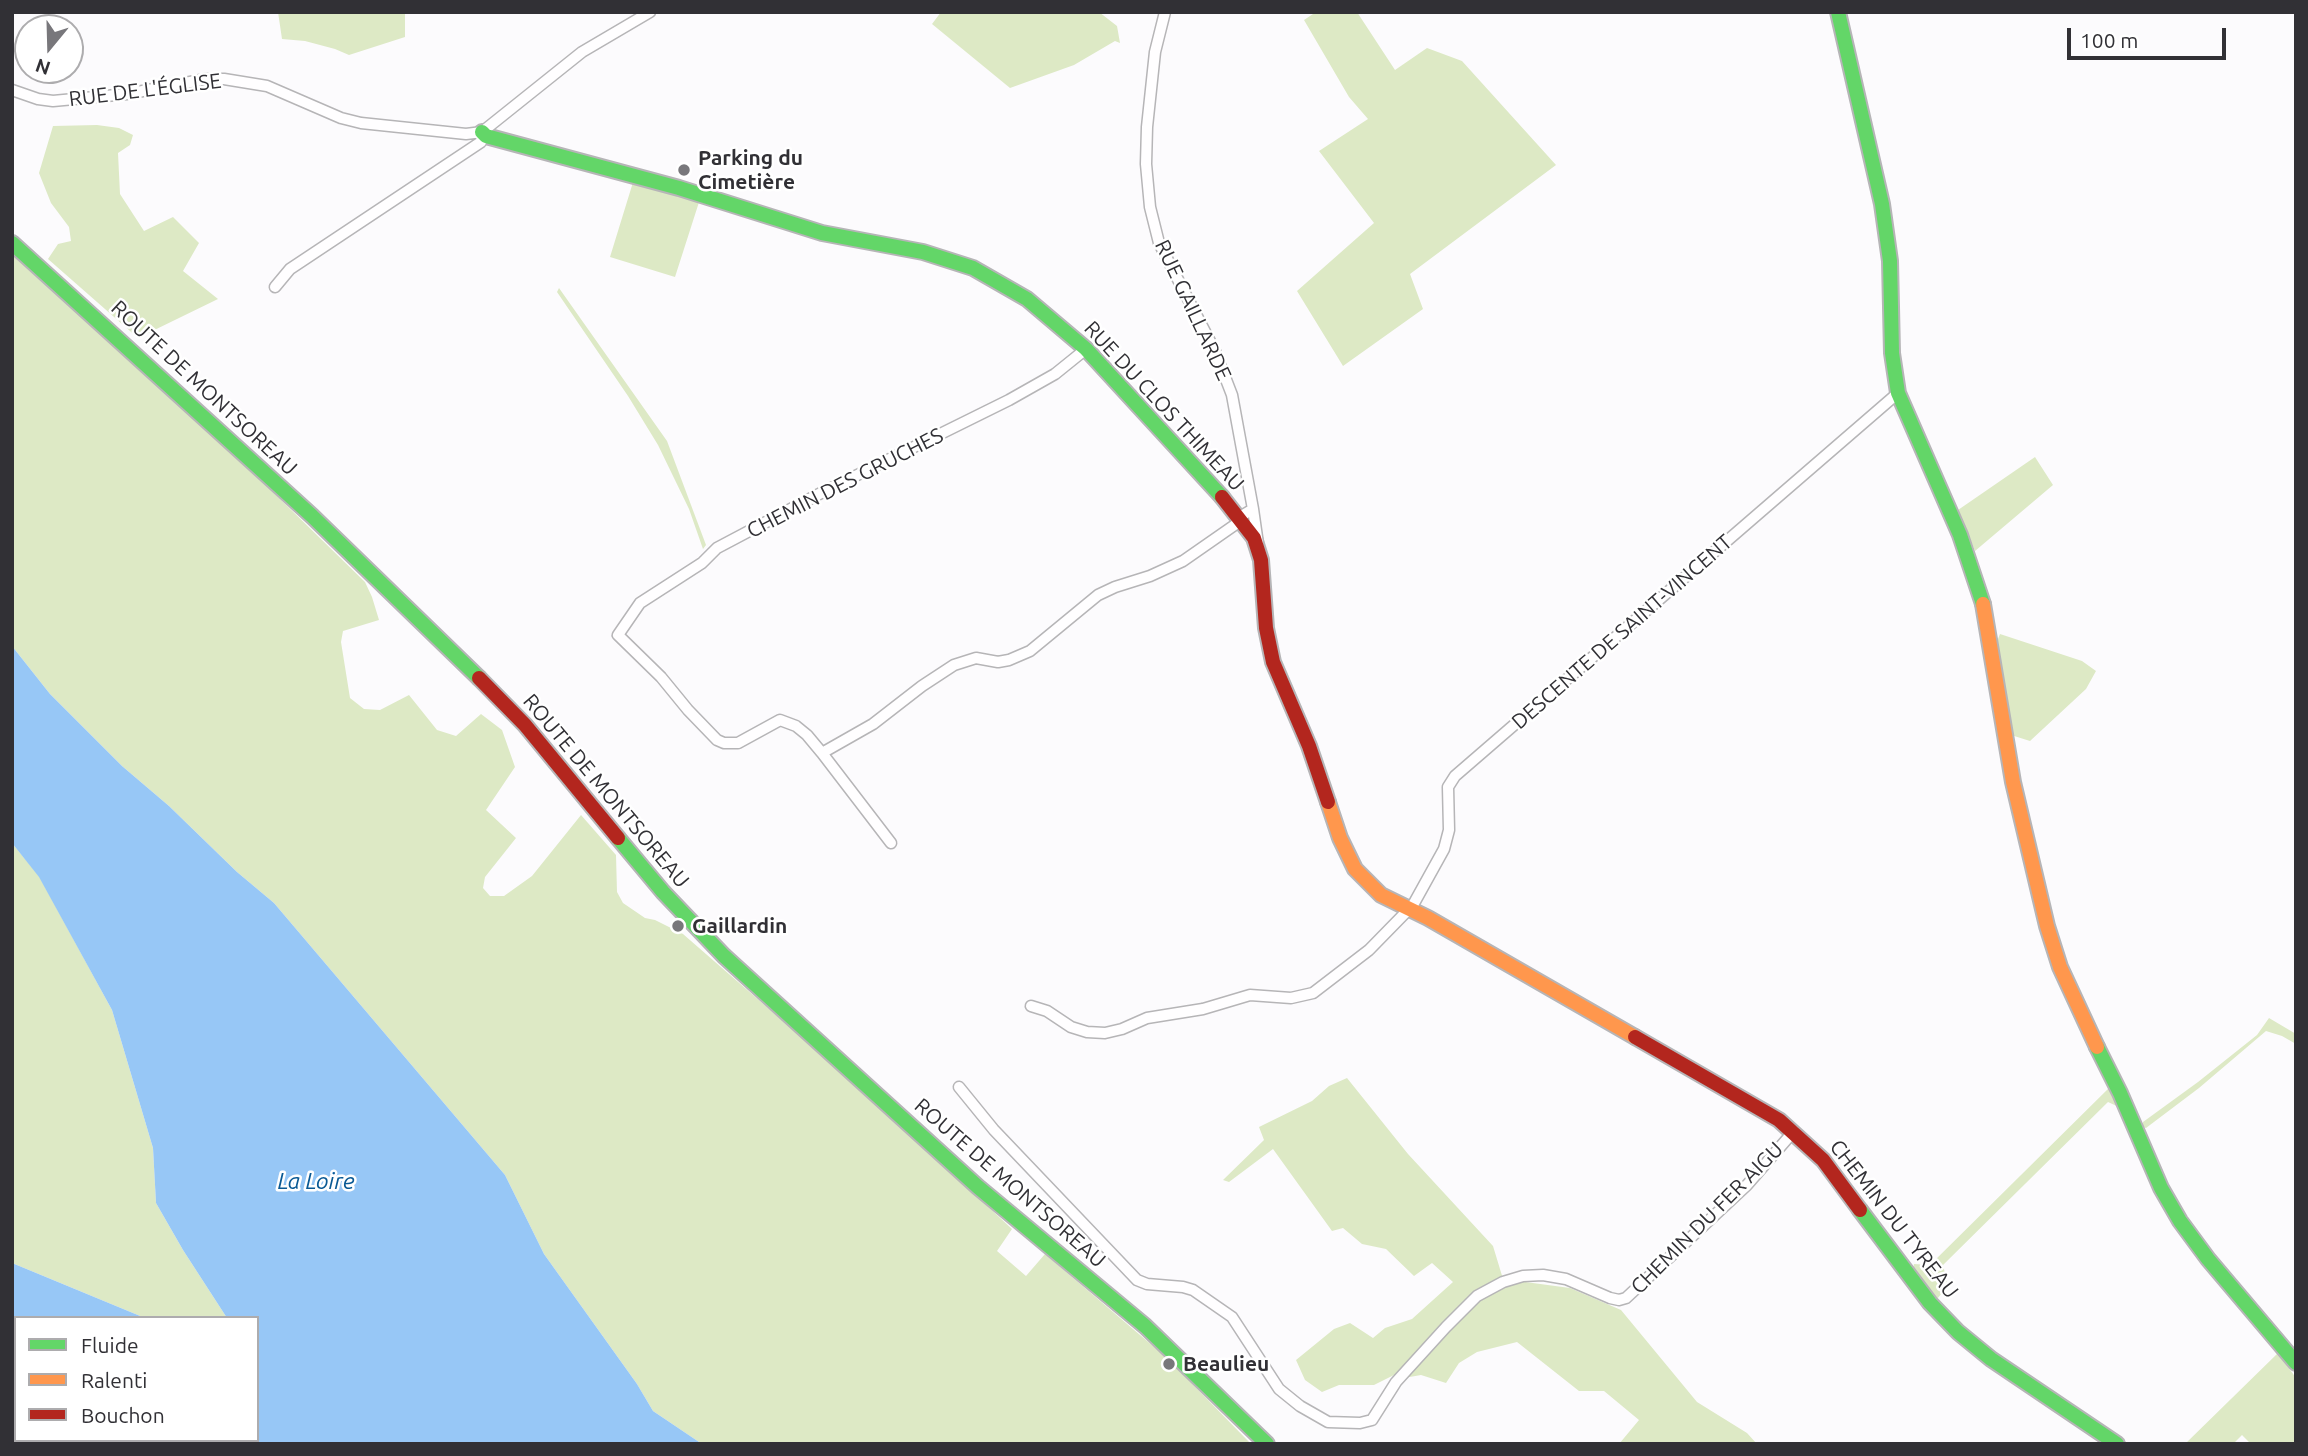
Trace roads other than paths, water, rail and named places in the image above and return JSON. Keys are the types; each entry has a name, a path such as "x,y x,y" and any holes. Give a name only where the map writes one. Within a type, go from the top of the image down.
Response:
{"street":[{"path":"275,287 290,269 481,142 482,132 582,52 650,12"},
{"name":"RUE GAILLARDE","path":"1165,12 1155,52 1149,106 1146,164 1150,207 1159,243 1222,366 1233,394 1258,548"},
{"path":"1838,12 1885,221 1890,261 1892,353 1898,393 1960,535 1980,593 2016,794 2047,926 2065,979 2120,1093 2161,1188 2180,1221 2208,1259 2296,1363"},
{"name":"RUE DE L'ÉGLISE","path":"12,90 53,101 127,94 206,79 224,79 267,86 341,118 466,134 482,132"},
{"name":"RUE DU CLOS THIMEAU","path":"482,132 486,136 679,188 822,233 923,252 974,268 1027,299 1086,349 1241,519 1258,548 1261,560 1269,646 1284,692 1309,746 1340,838 1363,880 1381,895 1410,909"},
{"name":"ROUTE DE MONTSOREAU","path":"12,243 312,516 482,681 525,725 663,892 724,956 978,1187 1145,1326 1266,1444"},
{"name":"CHEMIN DES GRUCHES","path":"822,753 796,726 780,720 738,743 717,740 688,710 662,677 618,635 640,603 702,563 717,548 1009,400 1055,373 1086,349"},
{"name":"DESCENTE DE SAINT-VINCENT","path":"1031,1006 1047,1011 1071,1027 1087,1032 1105,1033 1147,1018 1203,1009 1250,995 1301,997 1313,993 1369,950 1410,909 1444,849 1449,830 1448,787 1455,776 1898,393"},
{"path":"891,843 822,753 873,724 954,665 976,658 998,662 1009,660 1030,651 1098,595 1183,561 1253,509"},
{"name":"CHEMIN DU TYREAU","path":"1410,909 1759,1106 1794,1131 1835,1174 1942,1317 1991,1359 2117,1444"},
{"name":"CHEMIN DU FER AIGU","path":"959,1087 994,1130 1137,1280 1147,1284 1193,1290 1232,1317 1285,1395 1324,1421 1372,1420 1396,1382 1446,1327 1477,1296 1503,1282 1523,1276 1543,1275 1566,1279 1610,1298 1626,1298 1747,1185 1794,1131"}],"water":[{"name":"La Loire","path":"12,646 50,694 122,766 274,903 505,1175 544,1254 637,1384 653,1411 702,1444 12,1444 12,1263 140,1316 14,1316 14,1442 259,1442 259,1316 226,1316 156,1203 153,1148 112,1010 39,877 12,843"}],"place":[{"name":"Parking du Cimetière","path":"684,170"},
{"name":"Gaillardin","path":"678,926"},
{"name":"Beaulieu","path":"1169,1364"}]}
